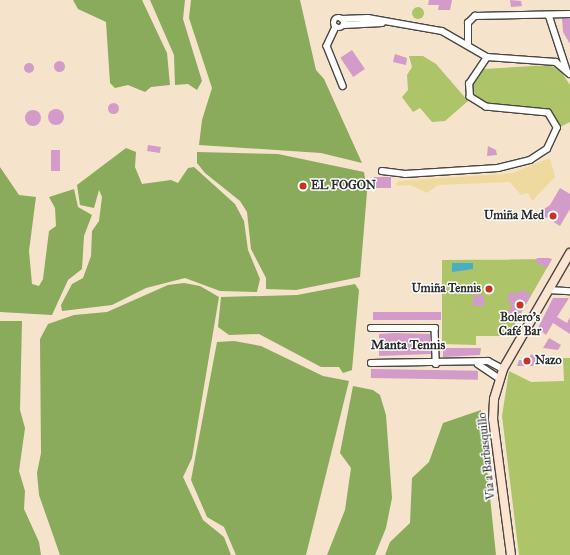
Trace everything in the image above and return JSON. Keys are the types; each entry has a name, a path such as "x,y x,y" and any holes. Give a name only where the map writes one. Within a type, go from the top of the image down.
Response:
{"main road":[{"name":"Via a Barbasquillo","path":"511,555 493,419 499,378 570,253"}],"street":[{"path":"468,44 468,24 475,16 570,14"},
{"path":"549,15 569,72"},
{"path":"343,86 327,46 336,27 335,20 342,19 390,23 442,31 468,44 487,57 556,62 569,72"},
{"path":"342,19 344,25"},
{"path":"336,27 357,20"},
{"path":"382,170 405,174 498,168 530,160 547,149 558,128 548,113 486,107 470,97 469,84 487,57"},
{"path":"548,290 570,290"},
{"path":"371,328 435,328 436,364"},
{"path":"370,363 478,364 488,361 503,369"},
{"path":"478,364 484,371 499,378"}],"green space":[{"path":"73,0 142,0 167,53 170,85 151,87 145,92 128,85 115,88 110,83 106,22 78,9"},
{"path":"150,0 185,0 183,19 202,81 197,90 188,84 175,85 174,55"},
{"path":"191,0 300,0 316,70 324,79 362,163 321,153 199,145 202,120 212,88 189,18"},
{"path":"420,7 423,8 423,18 416,19 413,18 412,11 413,8"},
{"path":"409,56 423,56 436,64 468,101 445,121 432,122 420,108 413,112 402,97 408,90 407,75 412,67"},
{"path":"550,65 560,70 570,85 570,122 560,127 548,110 487,105 472,93 471,87 484,69"},
{"path":"126,148 136,152 135,167 142,184 171,180 178,183 188,168 194,167 235,204 244,221 248,250 260,279 257,292 220,291 185,278 146,288 112,305 62,311 61,305 72,284 83,278 91,256 92,231 99,221 102,197 99,190 94,208 80,205 77,185"},
{"path":"197,152 278,154 364,172 367,192 360,277 296,290 266,289 266,278 251,249 247,212 240,201 205,173 197,163"},
{"path":"0,167 19,195 36,197 29,251 32,284 39,286 43,279 49,231 56,226 55,208 49,197 74,189 78,207 92,215 84,236 82,269 68,280 52,315 0,312"},
{"name":"Umiña Tennis","path":"552,259 508,336 476,336 476,345 442,344 442,260"},
{"path":"184,283 200,286 219,297 192,458 183,477 203,520 224,537 231,555 60,555 39,495 37,473 41,453 40,339 48,324 74,315 107,312 168,285"},
{"path":"355,284 359,290 352,370 343,373 339,367 321,367 259,334 229,335 218,327 221,297 297,295"},
{"path":"0,321 22,321 20,410 25,428 19,471 25,491 24,509 39,542 41,555 0,555"},
{"path":"234,341 261,346 323,376 349,381 306,555 236,555 224,527 207,517 191,480 217,342"},
{"path":"563,358 570,358 570,555 519,555 502,416 509,371 531,382 564,381"},
{"path":"353,386 373,390 380,395 386,415 392,498 386,528 375,555 327,555 345,510 351,468 340,453"},
{"path":"481,410 496,555 385,555 390,542 410,523 412,478 429,462 443,423"}],"sand":[{"path":"550,158 555,177 532,201 528,193 521,195 510,182 438,185 427,193 410,185 396,186 398,181 512,173"}],"water":[{"path":"452,263 473,263 473,269 452,272"}],"building":[{"path":"429,0 452,0 450,10 438,10 439,5 428,5"},
{"path":"510,0 521,1 522,6 511,7"},
{"path":"562,18 570,18 570,44 563,32"},
{"path":"352,50 365,69 353,77 340,58"},
{"path":"395,54 407,58 406,65 393,62"},
{"path":"59,60 63,62 65,66 63,70 59,72 55,70 53,66 55,62"},
{"path":"27,63 31,63 34,68 31,73 27,73 24,70 24,66"},
{"path":"111,103 115,103 117,104 117,112 111,113 108,110 108,106"},
{"path":"56,109 62,111 64,117 62,123 56,125 50,123 48,117 50,111"},
{"path":"33,110 39,112 41,118 39,124 33,126 27,124 25,118 27,112"},
{"path":"148,145 161,147 160,153 147,151"},
{"path":"488,146 496,150 497,155 487,156"},
{"path":"51,150 60,150 60,171 51,171"},
{"path":"374,177 391,177 391,188 374,188"},
{"path":"560,188 570,194 570,209 560,226 552,221 556,214 540,220 538,213 550,205"},
{"path":"537,258 552,259 547,268 535,262"},
{"name":"Bolero’s Café Bar","path":"522,289 531,295 515,322 507,317 512,303 508,302 508,293 520,293"},
{"path":"473,295 484,295 484,306 473,306"},
{"path":"553,298 569,298 557,317 567,323 570,317 570,334 553,323 546,335 538,328"},
{"path":"373,312 441,312 441,320 373,320"},
{"path":"379,334 430,334 431,354 379,356"},
{"path":"549,338 561,345 558,350 543,348"},
{"path":"443,348 481,348 480,355 443,357"},
{"name":"Nazo","path":"531,354 537,358 533,366 517,366 519,360 528,360"},
{"path":"371,369 478,371 478,380 371,378"}],"place":[{"name":"EL FOGON","path":"303,186"},
{"name":"Umiña Med","path":"553,216"},
{"name":"Umiña Tennis","path":"489,289"},
{"name":"Bolero’s Café Bar","path":"520,305"},
{"name":"Nazo","path":"527,361"}],"district":[{"name":"Manta Tennis","path":"408,345"}]}
